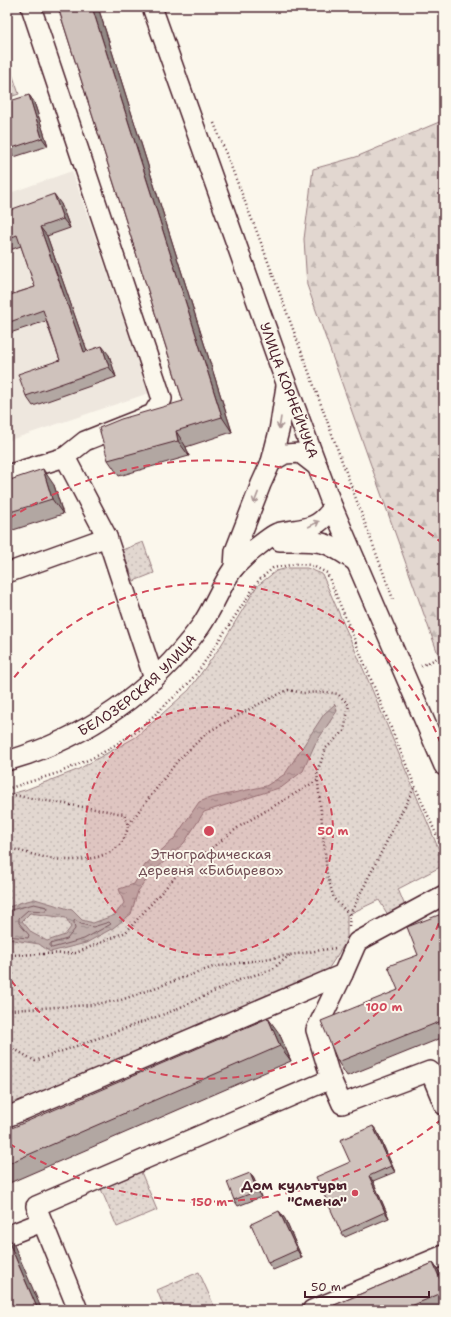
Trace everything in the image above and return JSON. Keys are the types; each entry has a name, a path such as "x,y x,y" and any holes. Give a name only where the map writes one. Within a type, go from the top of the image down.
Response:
{"street":[{"path":"7,475 65,457 85,441 153,414 162,399 31,7"},
{"name":"УЛИЦА КОРНЕЙЧУКА","path":"152,7 286,384 333,508 444,766"},
{"name":"БЕЛОЗЕРСКАЯ УЛИЦА","path":"234,568 235,551 271,462 279,431 286,384"},
{"path":"271,462 285,454 300,452 318,467"},
{"path":"65,457 106,537 154,679"},
{"name":"БЕЛОЗЕРСКАЯ УЛИЦА","path":"7,761 35,753 76,733 116,710 154,679 188,643 206,618 234,568 276,533 310,527 319,523 333,508"},
{"path":"7,573 106,537"},
{"name":"БЕЛОЗЕРСКАЯ УЛИЦА","path":"260,545 279,541 306,541 323,543 356,562"},
{"path":"444,895 352,944 343,974 316,1030 331,1079 342,1104 430,1071 444,1105"},
{"path":"7,1117 343,974"},
{"path":"78,1310 36,1206 331,1079"},
{"path":"9,1235 42,1222"},
{"path":"312,1310 444,1254"}],"path":[{"path":"213,121 260,240 396,606"},
{"path":"7,789 61,772 99,755 136,732 187,685 200,669 259,580 273,568 296,564 311,565 327,573 415,786 444,852"},
{"path":"421,666 444,655"},
{"path":"418,660 424,673"},
{"path":"128,824 179,759 208,732 288,690 338,694 349,705 344,731 326,748 317,772 327,874 334,899 350,915"},
{"path":"7,955 76,953 126,932 178,876 240,826 318,780"},
{"path":"7,1013 10,1010 91,1005 121,1000 212,967 352,944 350,915 415,786"},
{"path":"7,794 124,814 128,824 127,833 122,843 114,850 106,855 82,860 56,859 7,849"},
{"path":"7,1045 35,1061 170,1012 239,980 271,970 290,955"}],"shaded area":[{"path":"72,171 149,393 7,441 7,194"}],"green space":[{"path":"7,59 19,94 7,98"},
{"path":"444,120 443,668 307,285 304,239 313,169 356,157"},
{"path":"143,542 154,573 134,581 122,550"},
{"name":"Этнографическая деревня «Бибирево»","path":"288,568 307,568 322,574 368,680 444,865 398,889 405,906 388,915 379,900 347,915 347,940 327,971 7,1110 7,795 25,790 77,770 136,737 189,690 220,647 257,586 276,571"},
{"path":"141,1172 157,1210 117,1227 101,1189"},
{"path":"199,1272 215,1308 210,1310 165,1310 157,1290"}],"water":[{"path":"335,704 337,711 315,744 303,771 282,787 204,812 184,843 151,874 138,891 131,914 113,928 86,943 50,952 39,944 7,939 7,908 35,899 72,910 82,920 93,923 115,915 124,903 119,889 134,884 145,865 174,839 199,802 210,798 266,786 285,774 324,714","holes":["30,913 66,918 71,927 65,935 47,941 32,933 22,921"]}],"building":[{"path":"58,7 92,7 222,417 176,431 178,441 108,460 99,428 121,419 183,401"},
{"path":"29,95 42,138 9,149 7,144 7,102"},
{"path":"54,194 63,219 40,227 84,352 102,346 109,367 26,396 18,374 60,360 43,310 7,323 7,296 35,287 17,235 7,239 7,211"},
{"path":"43,469 52,499 7,513 7,481"},
{"path":"444,913 444,1020 338,1062 321,1021 398,990 388,966 418,955 407,927"},
{"path":"268,1018 280,1046 7,1164 7,1130"},
{"path":"373,1126 391,1166 369,1176 385,1212 341,1232 316,1177 350,1162 340,1140"},
{"path":"250,1173 257,1191 234,1200 227,1182"},
{"path":"279,1211 297,1250 268,1263 251,1224"},
{"path":"7,1238 38,1310 7,1310"},
{"path":"433,1263 444,1288 444,1292 402,1310 323,1310"}],"place":[{"name":"Дом культуры \"Смена\"","path":"355,1193"}]}
